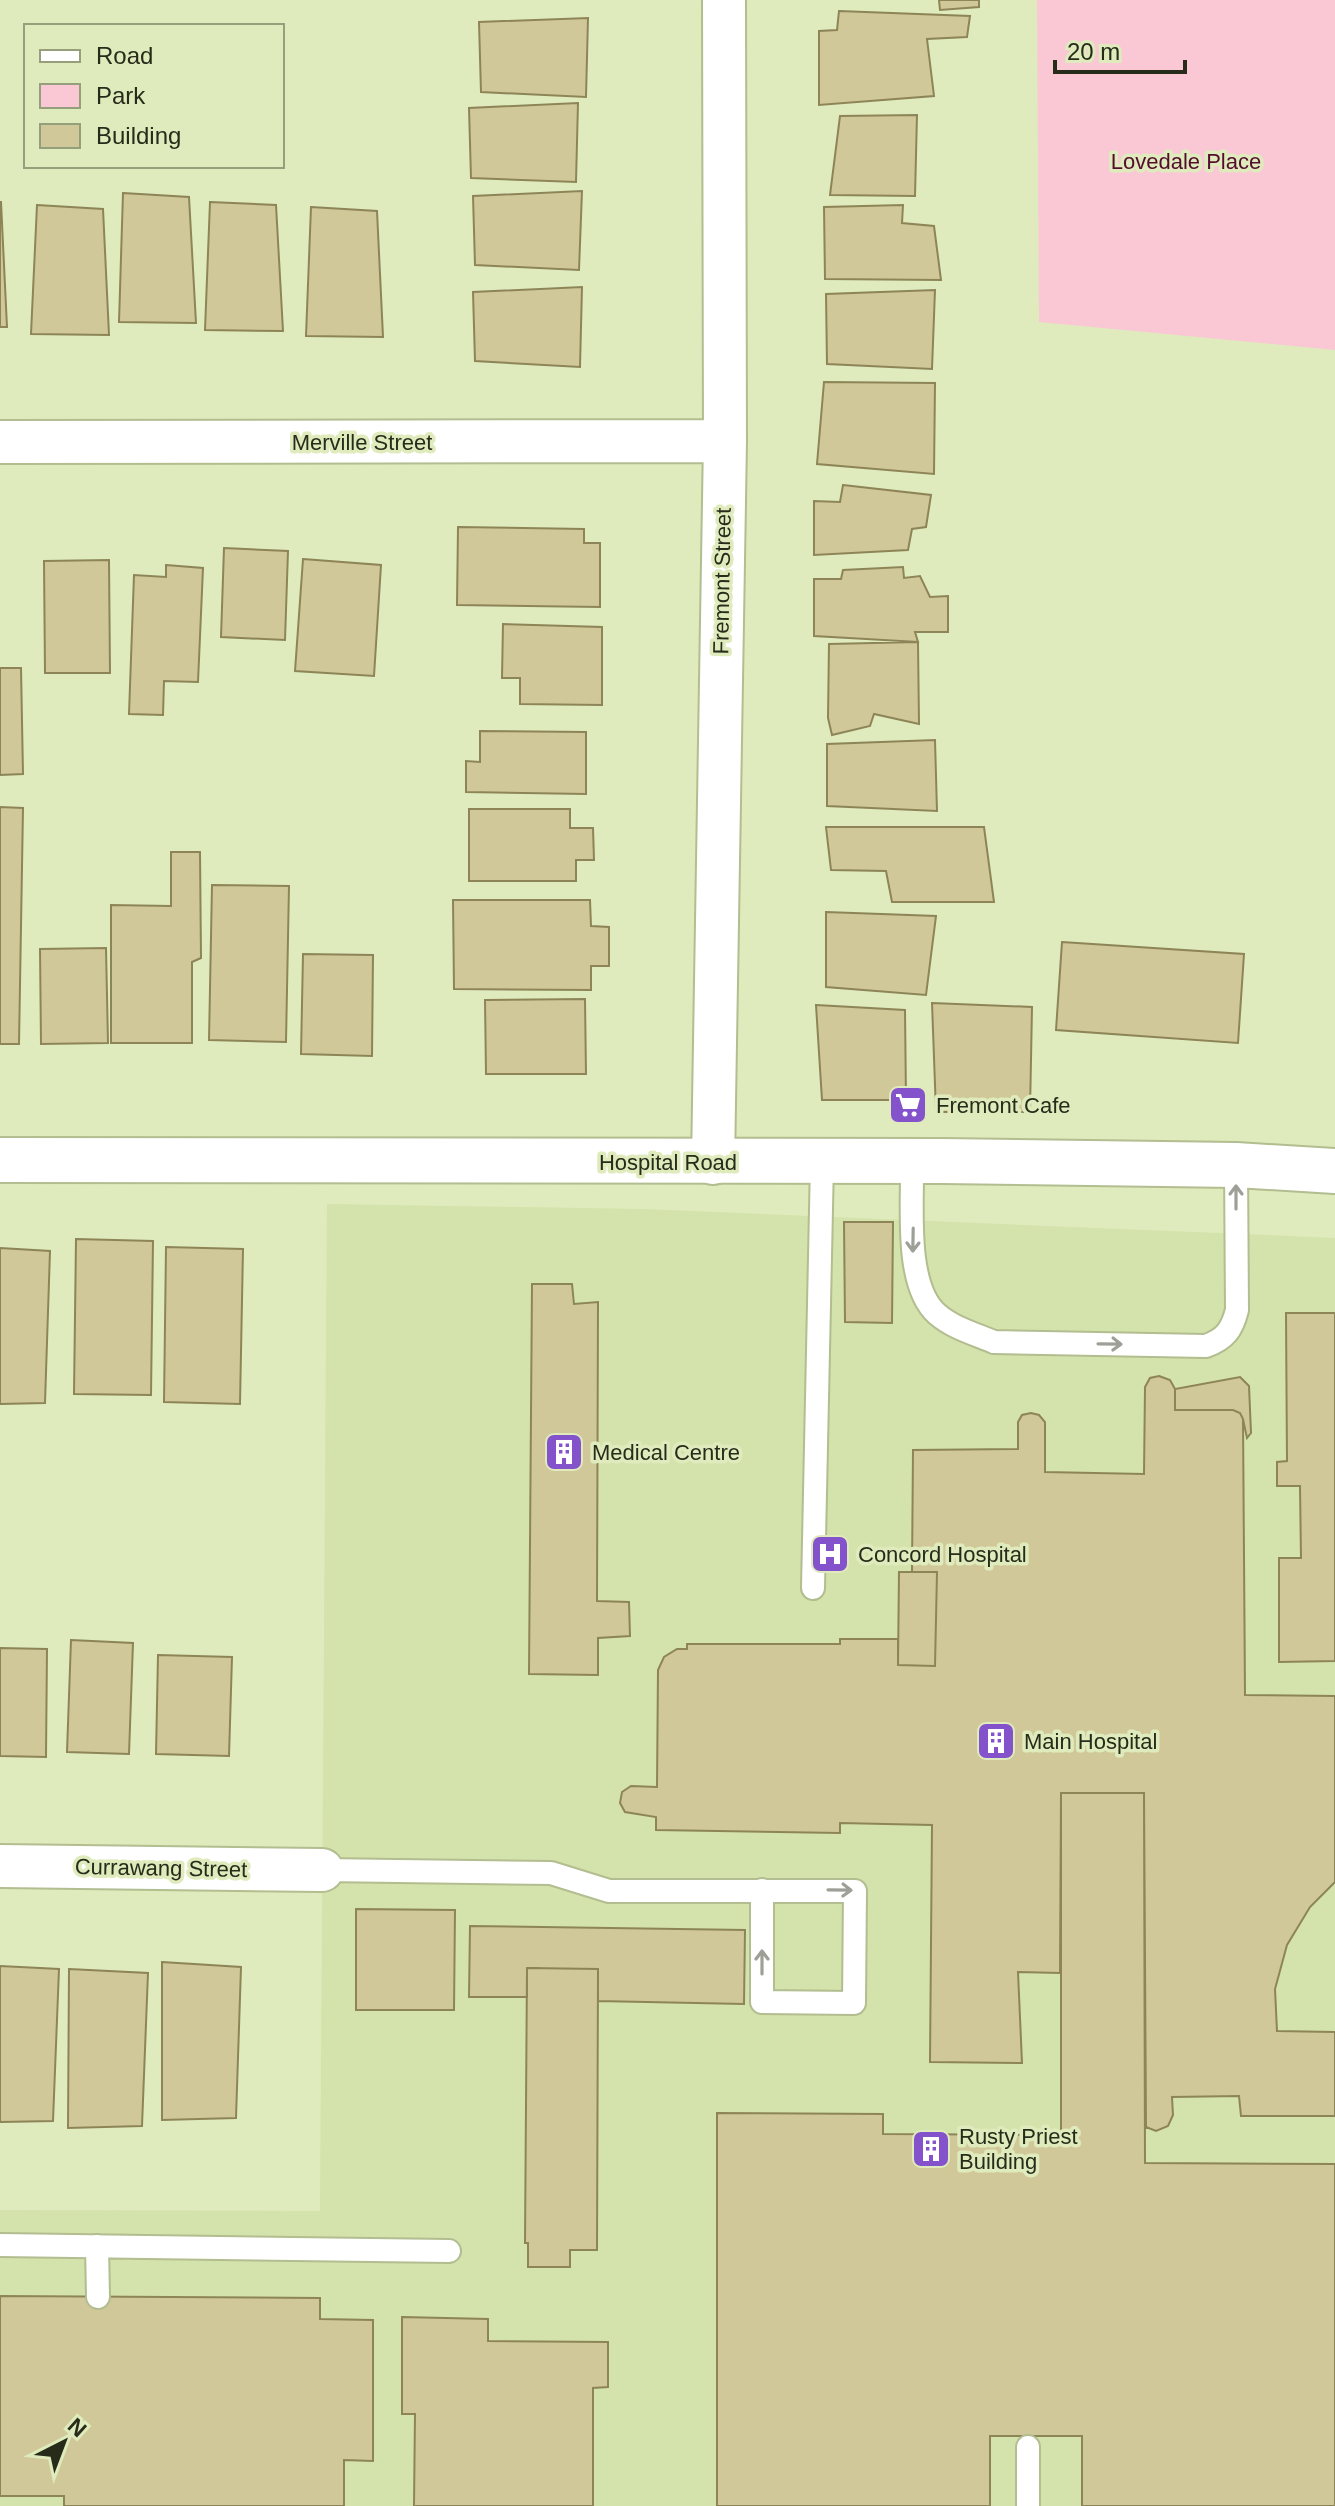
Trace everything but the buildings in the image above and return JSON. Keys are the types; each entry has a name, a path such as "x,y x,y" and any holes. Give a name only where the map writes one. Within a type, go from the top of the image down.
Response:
{"street":[{"name":"Fremont Street","path":"713,1163 725,441 724,0"},
{"name":"Merville Street","path":"0,442 725,441"},
{"name":"Hospital Road","path":"0,1160 912,1162 1236,1165 1335,1171"},
{"name":"Currawang Street","path":"0,1866 322,1870"}],"lane":[{"path":"813,1588 822,1162"},
{"path":"912,1162 913,1265 921,1290 935,1313 962,1330 994,1342 1206,1346 1222,1340 1232,1327 1237,1310 1236,1165"},
{"path":"322,1870 551,1873 609,1891 762,1890 855,1891 854,2003 762,2002 762,1890"},
{"path":"0,2245 449,2251"},
{"path":"97,2246 98,2297"},
{"path":"1028,2447 1028,2506"}],"shaded area":[{"name":"Concord Hospital","path":"327,1204 643,1209 1335,1238 1335,2506 0,2506 0,2210 320,2211"}],"green space":[{"name":"Lovedale Place","path":"1037,0 1335,0 1335,350 1039,322"}],"place":[{"name":"Fremont Cafe","path":"908,1105"},
{"name":"Medical Centre","path":"564,1452"},
{"name":"Concord Hospital","path":"830,1554"},
{"name":"Main Hospital","path":"996,1741"},
{"name":"Rusty Priest Building","path":"931,2149"}]}
